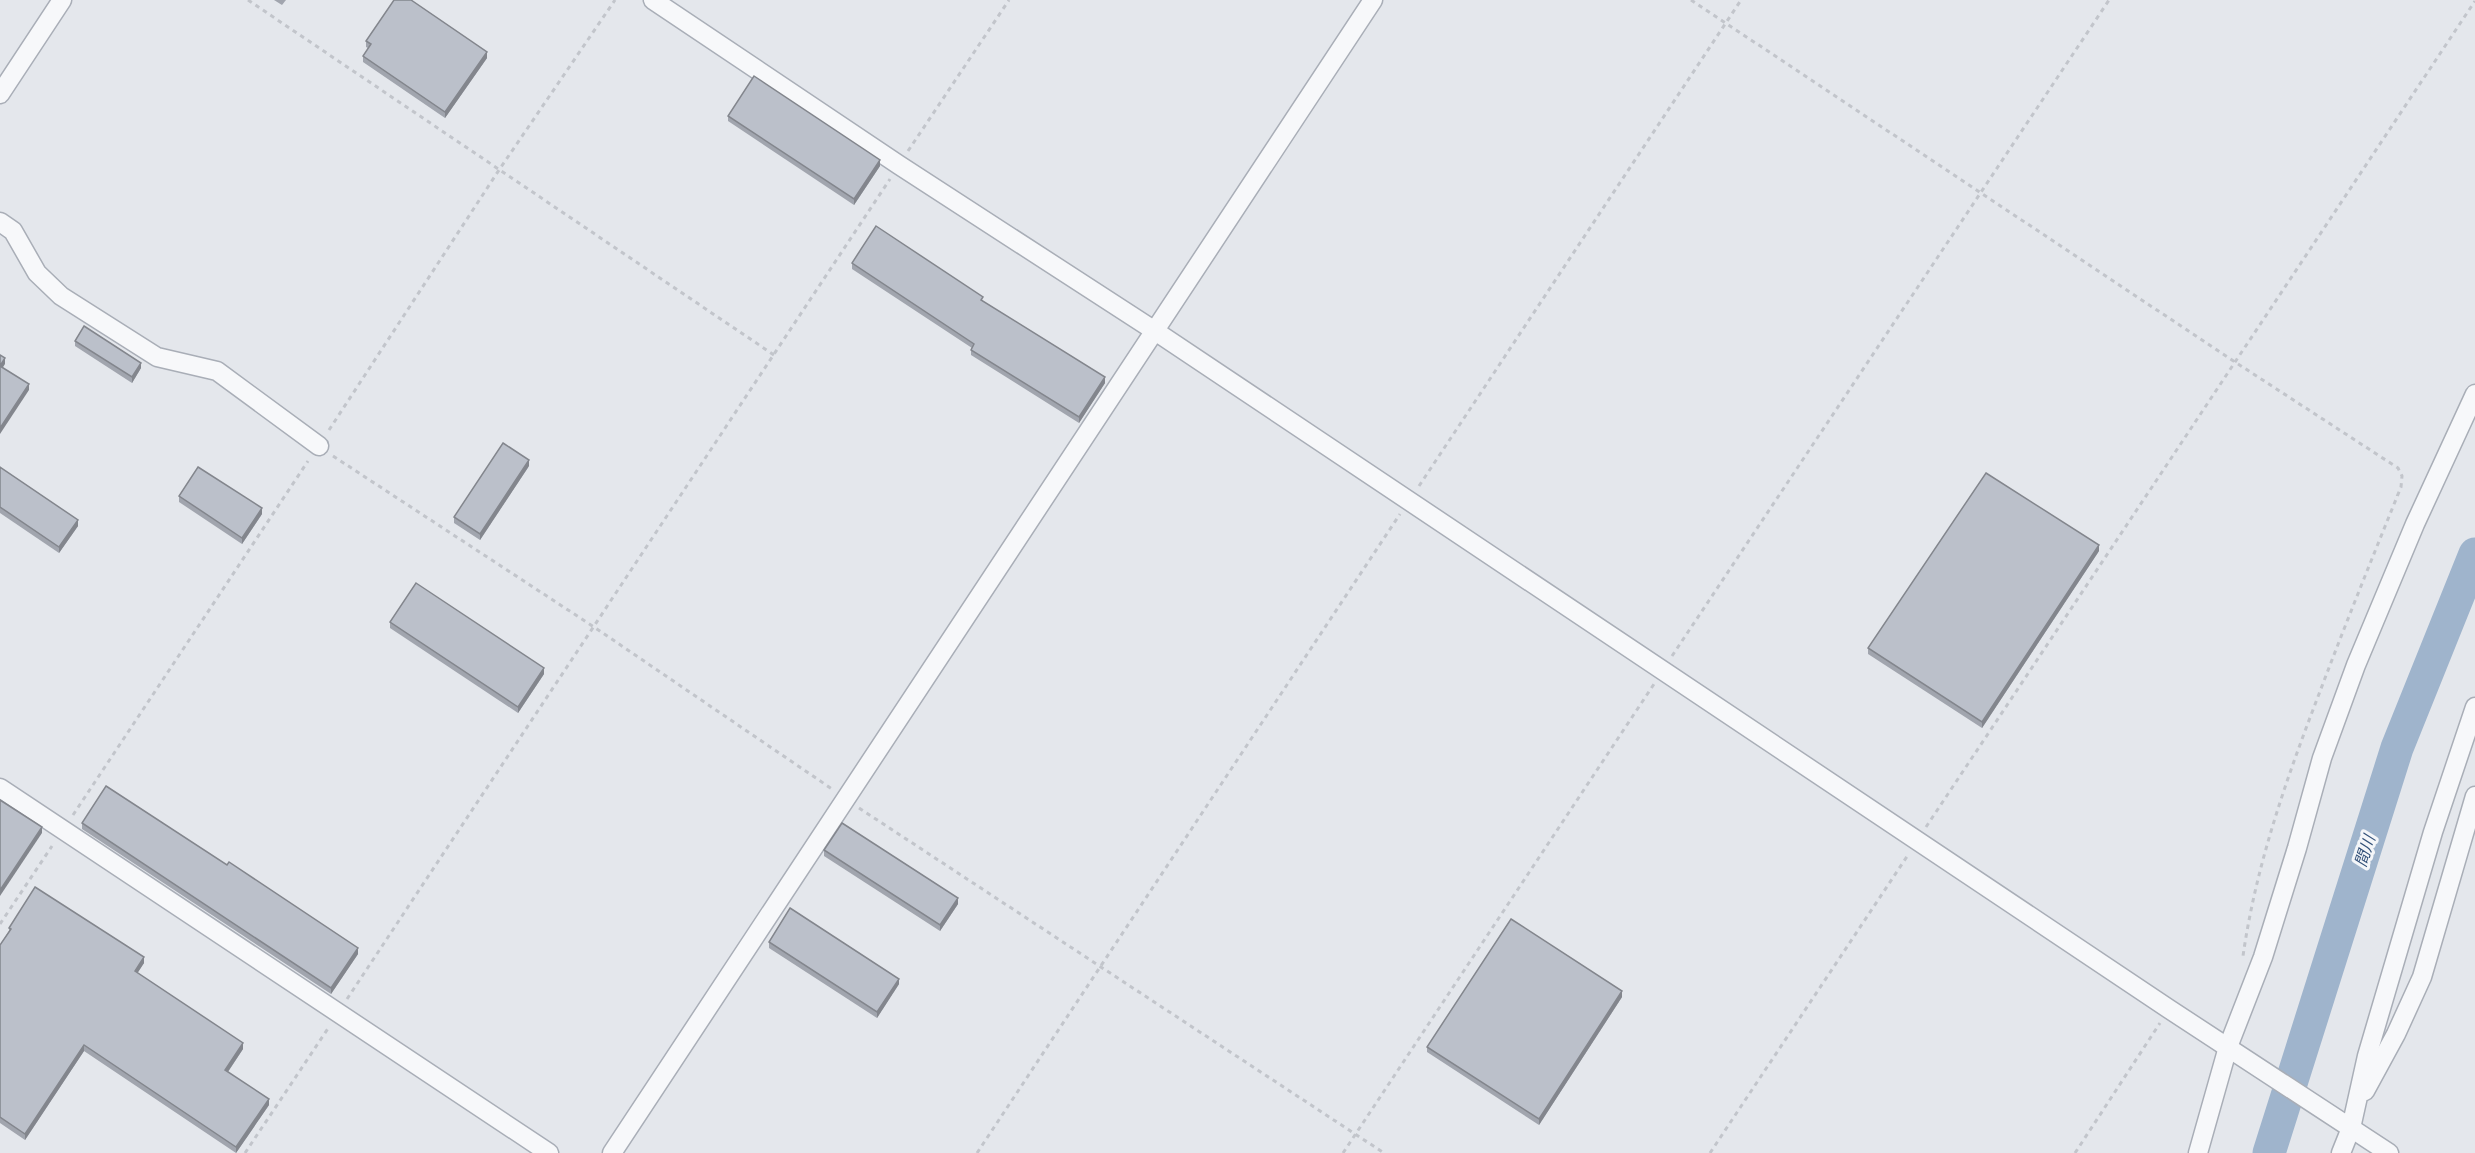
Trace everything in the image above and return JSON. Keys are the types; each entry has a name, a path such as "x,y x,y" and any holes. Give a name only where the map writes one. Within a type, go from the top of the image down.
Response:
{"street":[{"path":"0,93 62,0"},
{"path":"653,0 899,165 1155,331 1664,669 2169,1009 2389,1153"},
{"path":"612,1153 1373,0"},
{"path":"0,222 13,231 37,273 61,296 157,357 217,371 319,446"},
{"path":"2198,1153 2263,957 2322,758 2356,665 2415,524 2475,394"},
{"path":"2342,1153 2347,1125 2358,1094 2367,1056 2433,832 2475,707"},
{"path":"0,788 549,1153"},
{"path":"2358,1094 2367,1089 2422,977 2475,796"}],"path":[{"path":"248,0 775,356"},
{"path":"0,924 319,446 499,170 615,0"},
{"path":"245,1153 1009,0"},
{"path":"1691,0 2398,468 2402,476 2401,487 2302,738 2264,848 2241,964"},
{"path":"977,1153 1741,0"},
{"path":"1343,1153 2109,0"},
{"path":"1710,1153 2475,1"},
{"path":"2075,1153 2169,1009"}],"building":[{"path":"394,0 411,0 487,52 445,112 363,56 371,44 366,41"},
{"path":"754,76 880,160 854,199 728,116"},
{"path":"876,226 983,297 981,300 1105,377 1079,417 971,350 974,344 852,263"},
{"path":"84,326 141,363 132,377 75,341"},
{"path":"0,355 5,358 0,366"},
{"path":"0,366 29,384 0,428"},
{"path":"503,443 529,460 480,534 454,517"},
{"path":"0,467 78,520 59,547 0,507"},
{"path":"198,467 262,508 242,538 179,496"},
{"path":"1986,473 2099,545 1982,722 1868,648"},
{"path":"416,583 544,668 518,707 390,622"},
{"path":"106,786 227,865 229,862 358,948 331,988 82,823"},
{"path":"0,800 42,827 0,890"},
{"path":"842,823 958,898 940,925 824,850"},
{"path":"35,887 144,957 135,971 243,1043 225,1070 269,1099 236,1147 84,1045 25,1134 0,1117 0,945"},
{"path":"790,908 899,979 877,1012 769,942"},
{"path":"1511,919 1622,991 1539,1119 1427,1047"}],"waterway":[{"name":"間川","path":"2269,1153 2397,748 2475,554"}]}
